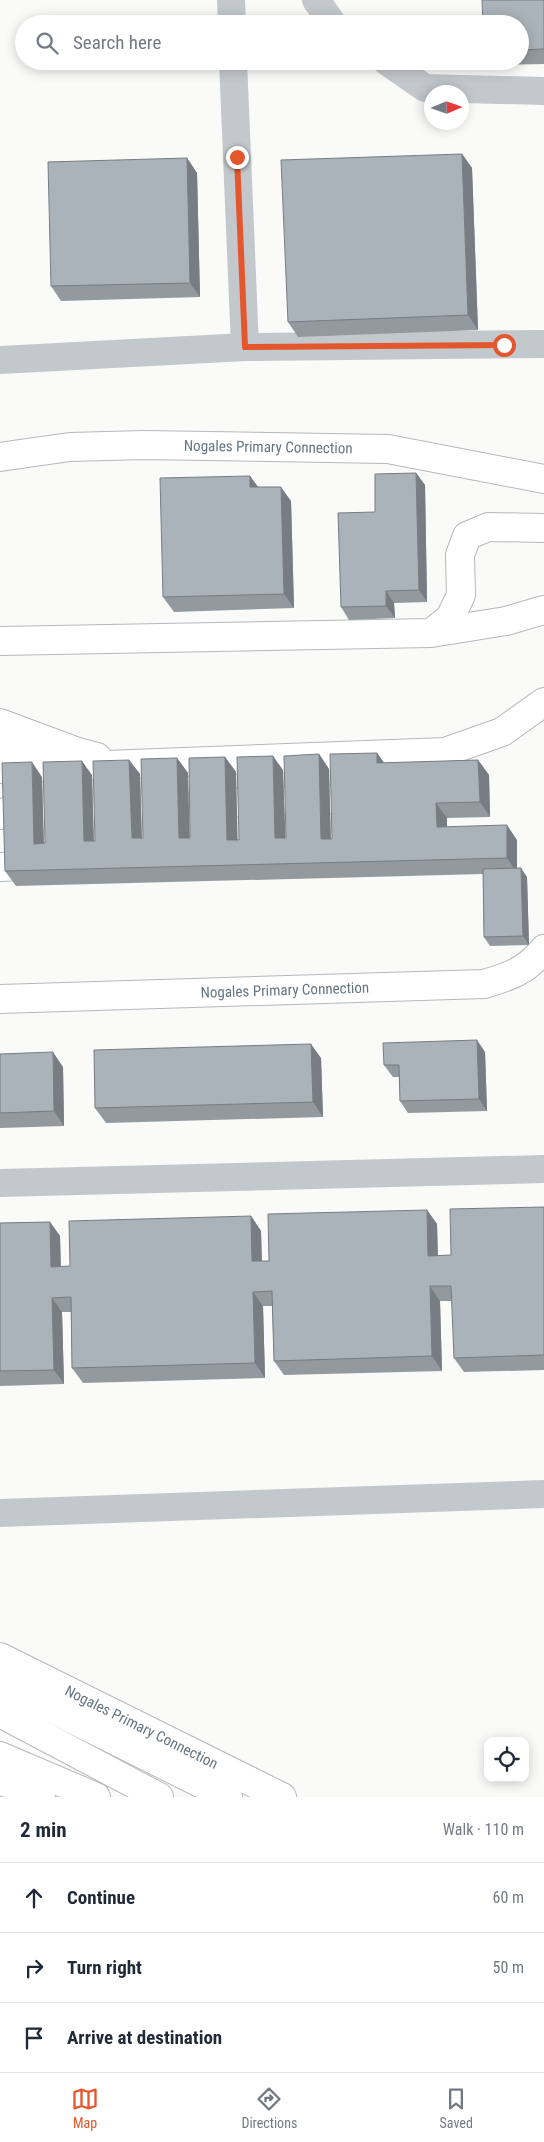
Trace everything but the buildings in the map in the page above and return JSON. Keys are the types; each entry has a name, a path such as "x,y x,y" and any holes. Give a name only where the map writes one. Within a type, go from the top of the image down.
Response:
{"highway":[{"name":"Nogales Primary Connection","path":"0,457 70,447 144,445 388,449 540,480"},
{"path":"431,633 450,618 461,595 460,555 466,536 488,527 544,528"},
{"path":"0,642 431,633 506,621 544,610"},
{"path":"444,775 544,702"},
{"path":"0,723 13,730 78,752 102,758 144,763"},
{"path":"0,769 445,752 502,732"},
{"path":"0,748 50,748 78,752"},
{"path":"175,805 392,797"},
{"path":"2,812 37,810"},
{"path":"0,867 64,864"},
{"name":"Nogales Primary Connection","path":"5,998 484,984 513,976 533,962 544,949"},
{"name":"Nogales Primary Connection","path":"0,1657 282,1797"},
{"name":"Nogales Primary Connection","path":"0,1683 228,1797"},
{"path":"0,1713 158,1797"},
{"path":"0,1732 158,1797"},
{"path":"0,1756 96,1797"},
{"path":"0,1780 41,1797"}],"street":[{"path":"231,0 232,15"},
{"path":"316,0 327,15"},
{"path":"233,70 245,347"},
{"path":"399,70 425,88 544,91"},
{"path":"0,360 245,347 544,344"},
{"path":"0,1183 544,1168"},
{"path":"0,1513 544,1494"}],"route":[{"path":"237,157 245,347 504,345"}]}
